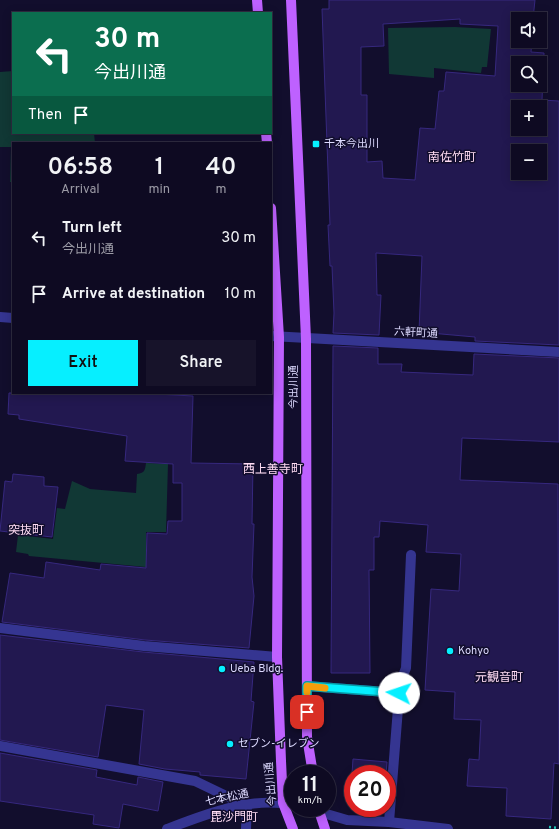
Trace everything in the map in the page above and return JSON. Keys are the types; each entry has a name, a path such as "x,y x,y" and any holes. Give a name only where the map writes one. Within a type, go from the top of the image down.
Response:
{"main road":[{"path":"257,0 258,12"},
{"name":"今出川通","path":"291,0 306,339 307,737 312,765"},
{"name":"今出川通","path":"272,240 275,336 277,657 282,803 293,829"},
{"path":"321,817 325,829"}],"street":[{"path":"0,318 12,318"},
{"name":"六軒町通","path":"275,336 306,339 559,352"},
{"path":"389,822 400,683 406,668 411,555"},
{"path":"0,628 144,646 277,657"},
{"path":"307,686 399,693"},
{"path":"0,746 195,781 248,806 246,829"},
{"name":"七本松通","path":"168,829 206,814 248,806 282,803"},
{"path":"336,816 347,820 389,822 448,829"}],"path":[{"path":"549,827 559,828"}],"green space":[{"path":"455,27 491,29 487,67 482,67 481,73 434,68 434,78 389,74 388,28"},
{"path":"12,71 12,134 94,134 95,142 12,142 12,147 0,147 0,72"},
{"path":"11,148 12,182 10,182"},
{"path":"146,463 168,464 166,532 146,532 146,567 29,556 28,554 16,552 18,535 53,539 57,508 65,509 72,481 90,489 136,493 137,474 144,471"}],"building":[{"path":"329,0 535,0 534,12 511,12 511,48 531,48 531,52 544,53 544,56 511,56 511,92 542,92 542,100 511,100 511,136 547,136 547,100 559,101 559,345 475,341 475,337 419,332 422,256 376,253 377,295 381,295 379,335 333,333 334,313 332,266 330,266 328,225 330,225 322,9 329,9","holes":["460,19 460,24 498,26 495,76 446,72 444,91 439,91 435,129 420,128 415,180 383,178 382,161 367,162 367,95 361,95 361,47 384,46 383,24"]},
{"path":"333,346 378,348 378,364 402,364 401,372 473,375 474,354 559,358 559,442 462,438 460,480 558,484 559,764 554,763 551,819 506,816 507,788 467,786 469,759 479,760 481,720 454,719 455,692 425,690 431,589 459,591 461,554 426,552 428,525 380,521 379,537 374,537 374,570 369,570 370,673 331,673"},
{"path":"9,393 156,394 193,396 191,463 253,464 252,524 254,524 252,577 254,596 249,648 145,640 2,622 10,573 44,578 46,562 100,570 101,564 146,568 147,533 167,534 168,521 182,521 182,483 173,483 173,464 125,461 127,436 19,419 19,415 8,414"},
{"path":"13,474 44,477 44,486 58,487 52,537 0,531 5,481 12,482"},
{"path":"0,635 143,652 254,662 251,701 254,702 246,779 200,775 200,772 165,769 139,764 144,710 106,705 98,757 0,740"},
{"path":"0,753 97,770 96,777 137,785 138,777 163,782 158,811 123,804 119,828 93,824 94,815 0,801"},
{"path":"353,759 387,762 387,765 353,765"}],"slow traffic":[{"path":"307,692 307,686 325,688"}],"place":[{"name":"千本今出川","path":"316,144"},
{"name":"Kohyo","path":"450,651"},
{"name":"Ueba Bldg.","path":"222,669"},
{"name":"セブン-イレブン","path":"230,744"}],"district":[{"name":"南佐竹町","path":"452,158"},
{"name":"西上善寺町","path":"273,470"},
{"name":"突抜町","path":"26,531"},
{"name":"元観音町","path":"499,678"},
{"name":"毘沙門町","path":"234,818"}],"route":[{"path":"307,712 307,686 399,693"}]}
